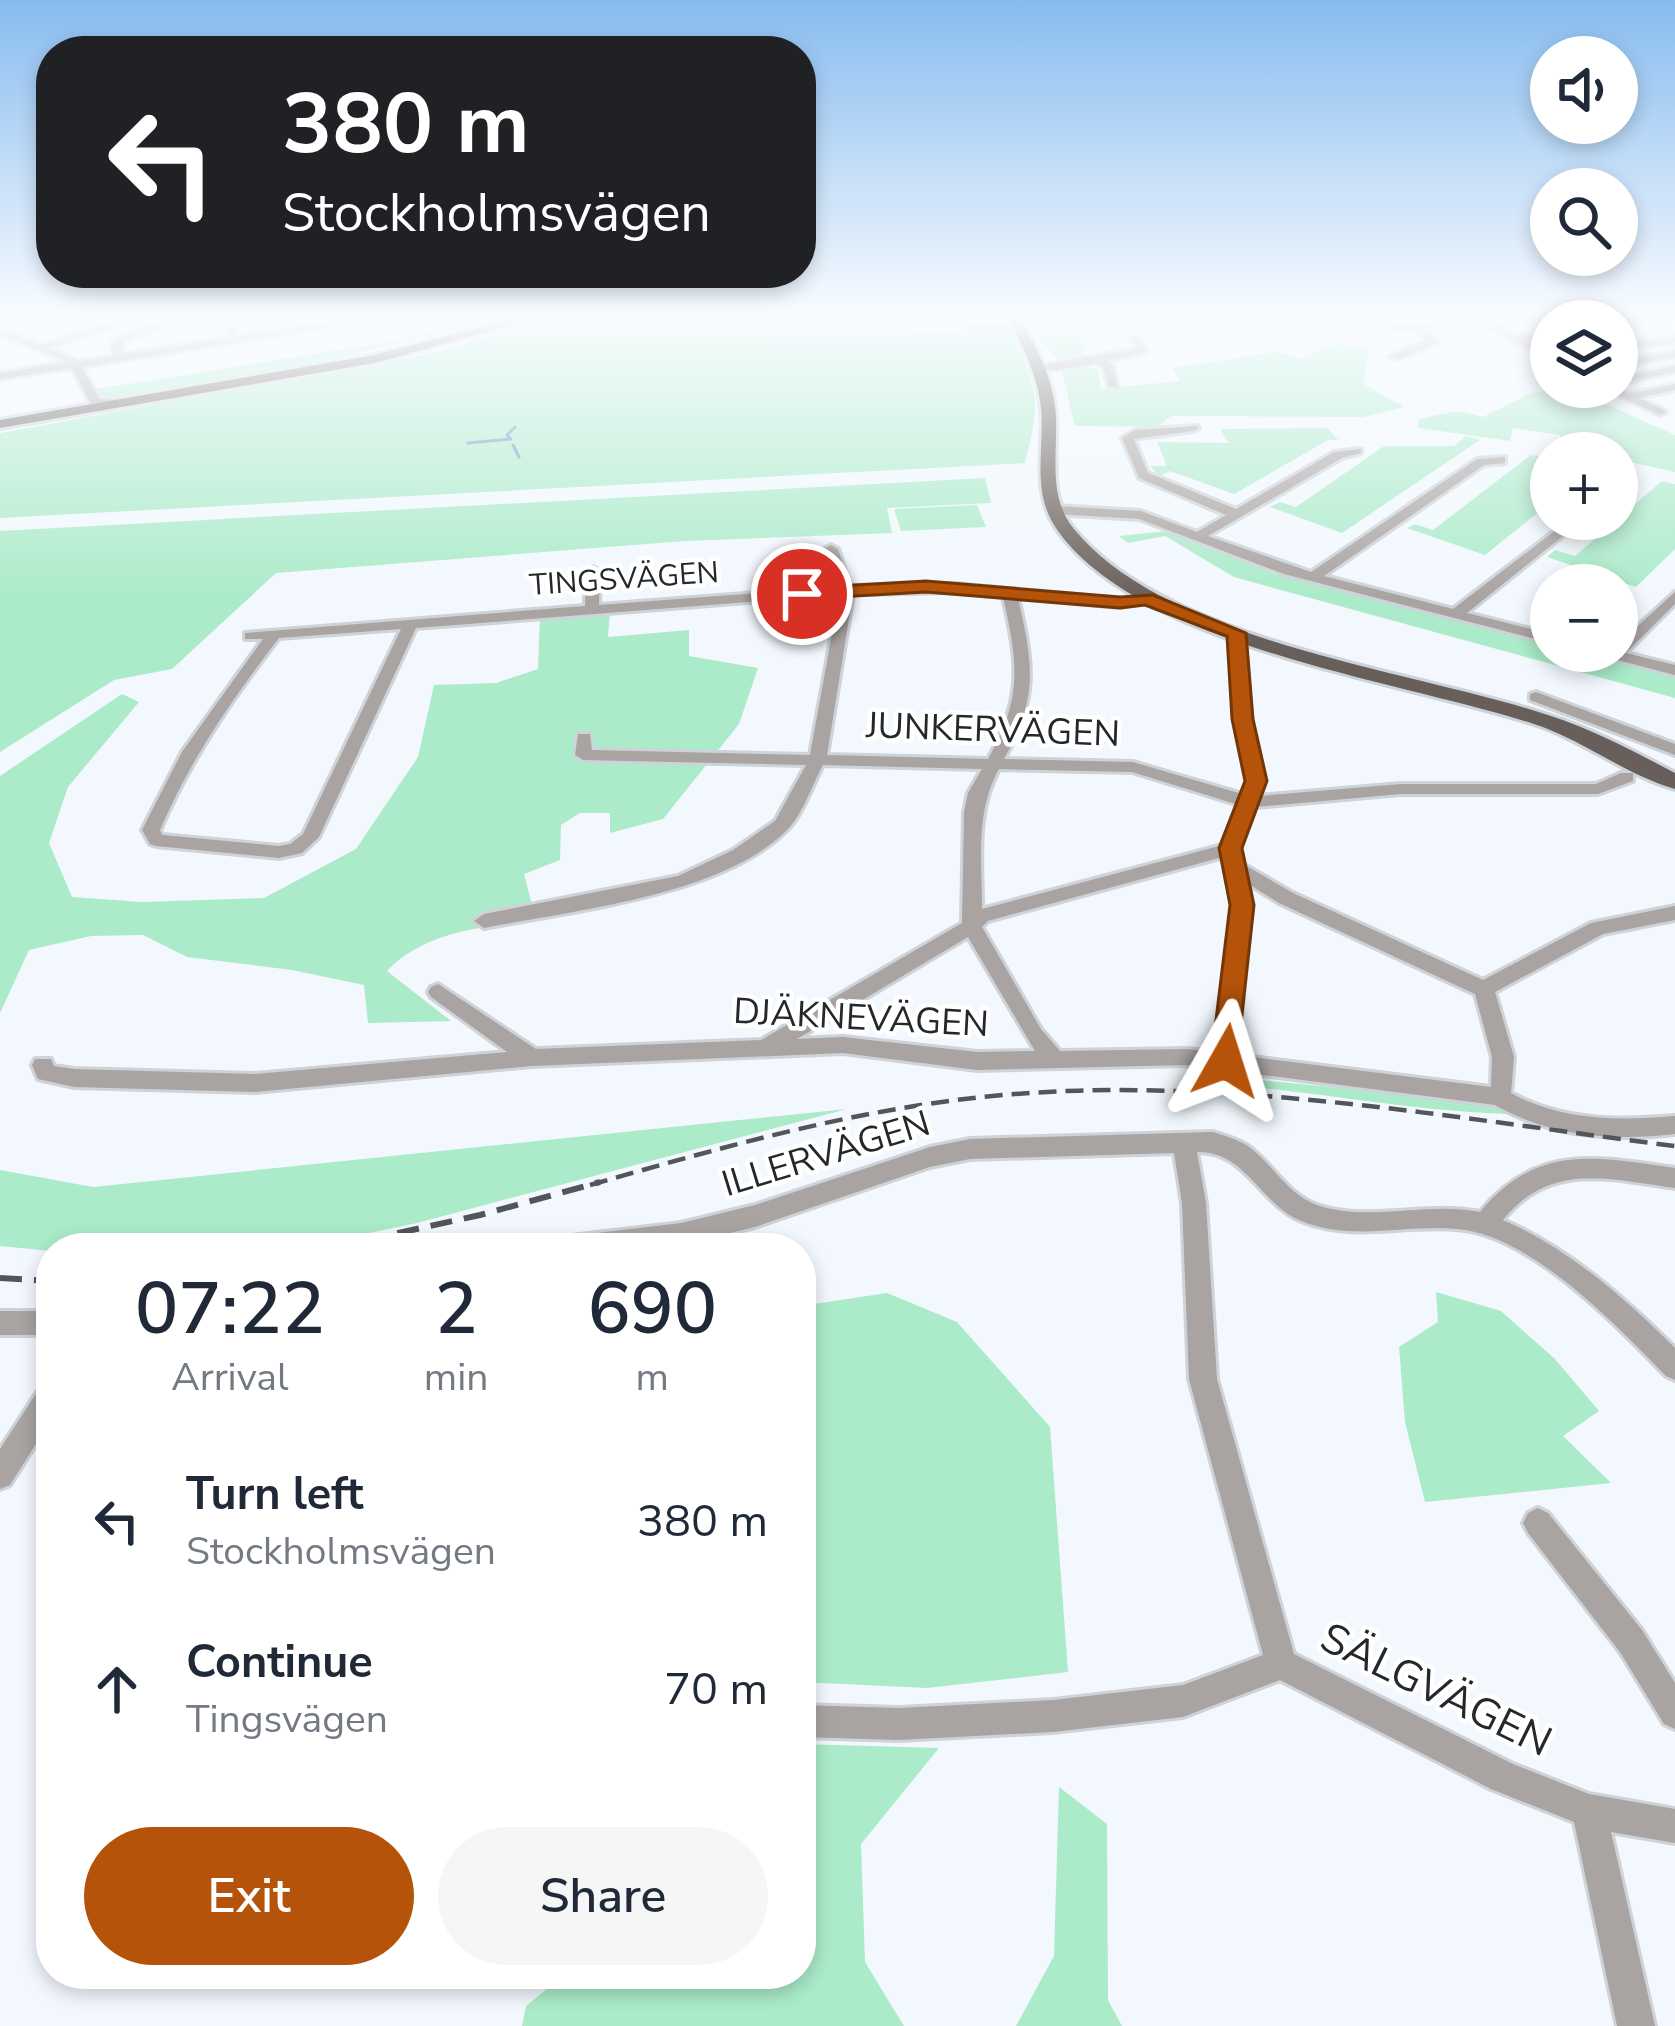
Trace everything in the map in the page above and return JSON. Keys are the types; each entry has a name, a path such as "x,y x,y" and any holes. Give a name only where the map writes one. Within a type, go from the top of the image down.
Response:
{"main road":[{"path":"0,425 89,409"},
{"path":"0,425 95,409"},
{"path":"1045,409 1049,426 1044,475 1055,511 1073,540 1146,599 1237,633 1540,719 1618,751 1675,782"}],"street":[{"path":"70,412 75,409"},
{"path":"1653,409 1675,419"},
{"path":"1660,412 1673,409"},
{"path":"1193,428 1135,433 1128,438 1136,466 1155,481 1236,514"},
{"path":"1199,536 1338,455 1357,452"},
{"path":"1313,577 1481,463 1501,460"},
{"path":"1055,511 1141,515 1313,577 1530,633"},
{"path":"1456,614 1551,540"},
{"path":"484,921 683,881 740,854 782,825 818,758 844,591 831,549"},
{"path":"592,608 593,571"},
{"name":"TINGSVÄGEN","path":"250,635 926,587 1120,602 1146,599"},
{"path":"1009,592 1025,661 1014,727 977,793 973,812 972,926 1033,1035 1054,1059"},
{"path":"1638,627 1675,596"},
{"path":"274,635 215,709 182,763 151,830 156,840 279,853 296,849 310,837 411,623"},
{"path":"1226,1061 1242,905 1231,848 1256,781 1243,719 1237,633"},
{"path":"1638,661 1675,670"},
{"path":"1536,697 1675,750"},
{"name":"JUNKERVÄGEN","path":"584,737 583,755 1133,766 1249,802 1401,789 1598,789 1627,777"},
{"path":"768,1045 972,926 981,916 1231,848"},
{"path":"1238,869 1286,898 1484,989"},
{"path":"1484,989 1598,928 1675,913"},
{"path":"1484,989 1505,1067 1506,1082 1499,1097"},
{"path":"438,992 532,1058"},
{"name":"DJÄKNEVÄGEN","path":"43,1065 46,1073 74,1078 256,1083 532,1058 768,1045 843,1045 976,1060 1186,1057 1499,1097 1522,1112 1560,1122 1675,1125"},
{"path":"1184,1143 1194,1203 1203,1379 1281,1664"},
{"name":"ILLERVÄGEN","path":"685,1233 754,1216 930,1157 970,1149 1184,1143 1236,1148 1291,1205 1329,1220 1358,1224 1459,1218 1485,1223"},
{"path":"1675,1178 1574,1166 1548,1169 1497,1205 1485,1223 1600,1295 1675,1366"},
{"path":"0,1323 36,1323"},
{"path":"0,1475 36,1419"},
{"path":"1538,1522 1631,1641 1675,1713"},
{"name":"SÄLGVÄGEN","path":"816,1721 899,1724 1009,1718 1183,1701 1281,1664 1503,1777 1589,1811 1675,1826"},
{"path":"1589,1811 1636,2026"}],"green space":[{"path":"133,409 1035,409 1025,463 0,518 0,433"},
{"path":"1071,409 1398,409 1363,417 1171,416 1157,427 1075,426"},
{"path":"1500,409 1615,409 1675,435 1675,472 1638,464 1638,432 1513,428 1510,441 1419,428 1423,418 1459,411 1483,417"},
{"path":"1328,428 1338,440 1328,440 1234,494 1170,471 1159,476 1150,466 1167,466 1157,442 1229,443 1220,429"},
{"path":"1466,436 1480,440 1342,533 1270,507 1280,502 1296,507 1384,446 1454,446"},
{"path":"1530,456 1530,519 1485,555 1407,528 1415,524 1433,530"},
{"path":"985,478 991,503 887,508 892,533 685,541 276,573 172,669 114,680 0,752 0,531"},
{"path":"1662,481 1675,484 1675,549 1638,585 1638,564 1568,564 1547,557 1555,550 1575,556 1594,540 1638,540 1638,502"},
{"path":"977,505 986,527 901,531 894,509"},
{"path":"1167,531 1275,574 1530,640 1530,658 1234,577 1165,536 1128,543 1119,536"},
{"path":"610,611 608,637 689,630 689,656 758,668 739,724 663,819 610,833 610,813 580,813 561,825 560,860 524,874 536,920 437,939 387,971 451,1021 368,1023 364,985 187,957 143,935 91,936 29,950 0,1013 0,776 122,694 139,702 68,787 49,843 72,897 142,902 264,898 356,849 418,757 434,685 496,683 538,669 540,616"},
{"path":"1638,667 1675,676 1675,698 1580,672 1638,672"},
{"path":"1250,1079 1483,1102 1513,1114 1254,1087"},
{"path":"847,1109 369,1233 36,1233 36,1250 0,1246 0,1170 93,1187"},
{"path":"1436,1292 1501,1311 1555,1359 1599,1411 1563,1436 1611,1483 1425,1502 1405,1422 1399,1347 1438,1322"},
{"path":"887,1293 957,1322 1050,1427 1068,1672 927,1688 816,1683 816,1304"},
{"path":"816,1744 939,1748 861,1844 865,1962 904,2026 522,2026 526,2006 547,1989 816,1989"},
{"path":"1059,1787 1107,1824 1108,2000 1122,2026 1016,2026 1054,1956"}],"waterway":[{"path":"468,443 511,439 507,435 515,427"},
{"path":"513,445 519,457"}],"railway":[{"path":"590,1185 748,1142 907,1107 1098,1090 1180,1091 1346,1104 1675,1146"},
{"path":"399,1233 600,1182"},
{"path":"0,1278 36,1280"}],"route":[{"path":"802,594 926,587 1120,602 1146,599 1237,633 1243,719 1256,781 1231,848 1242,905 1226,1061"}]}
